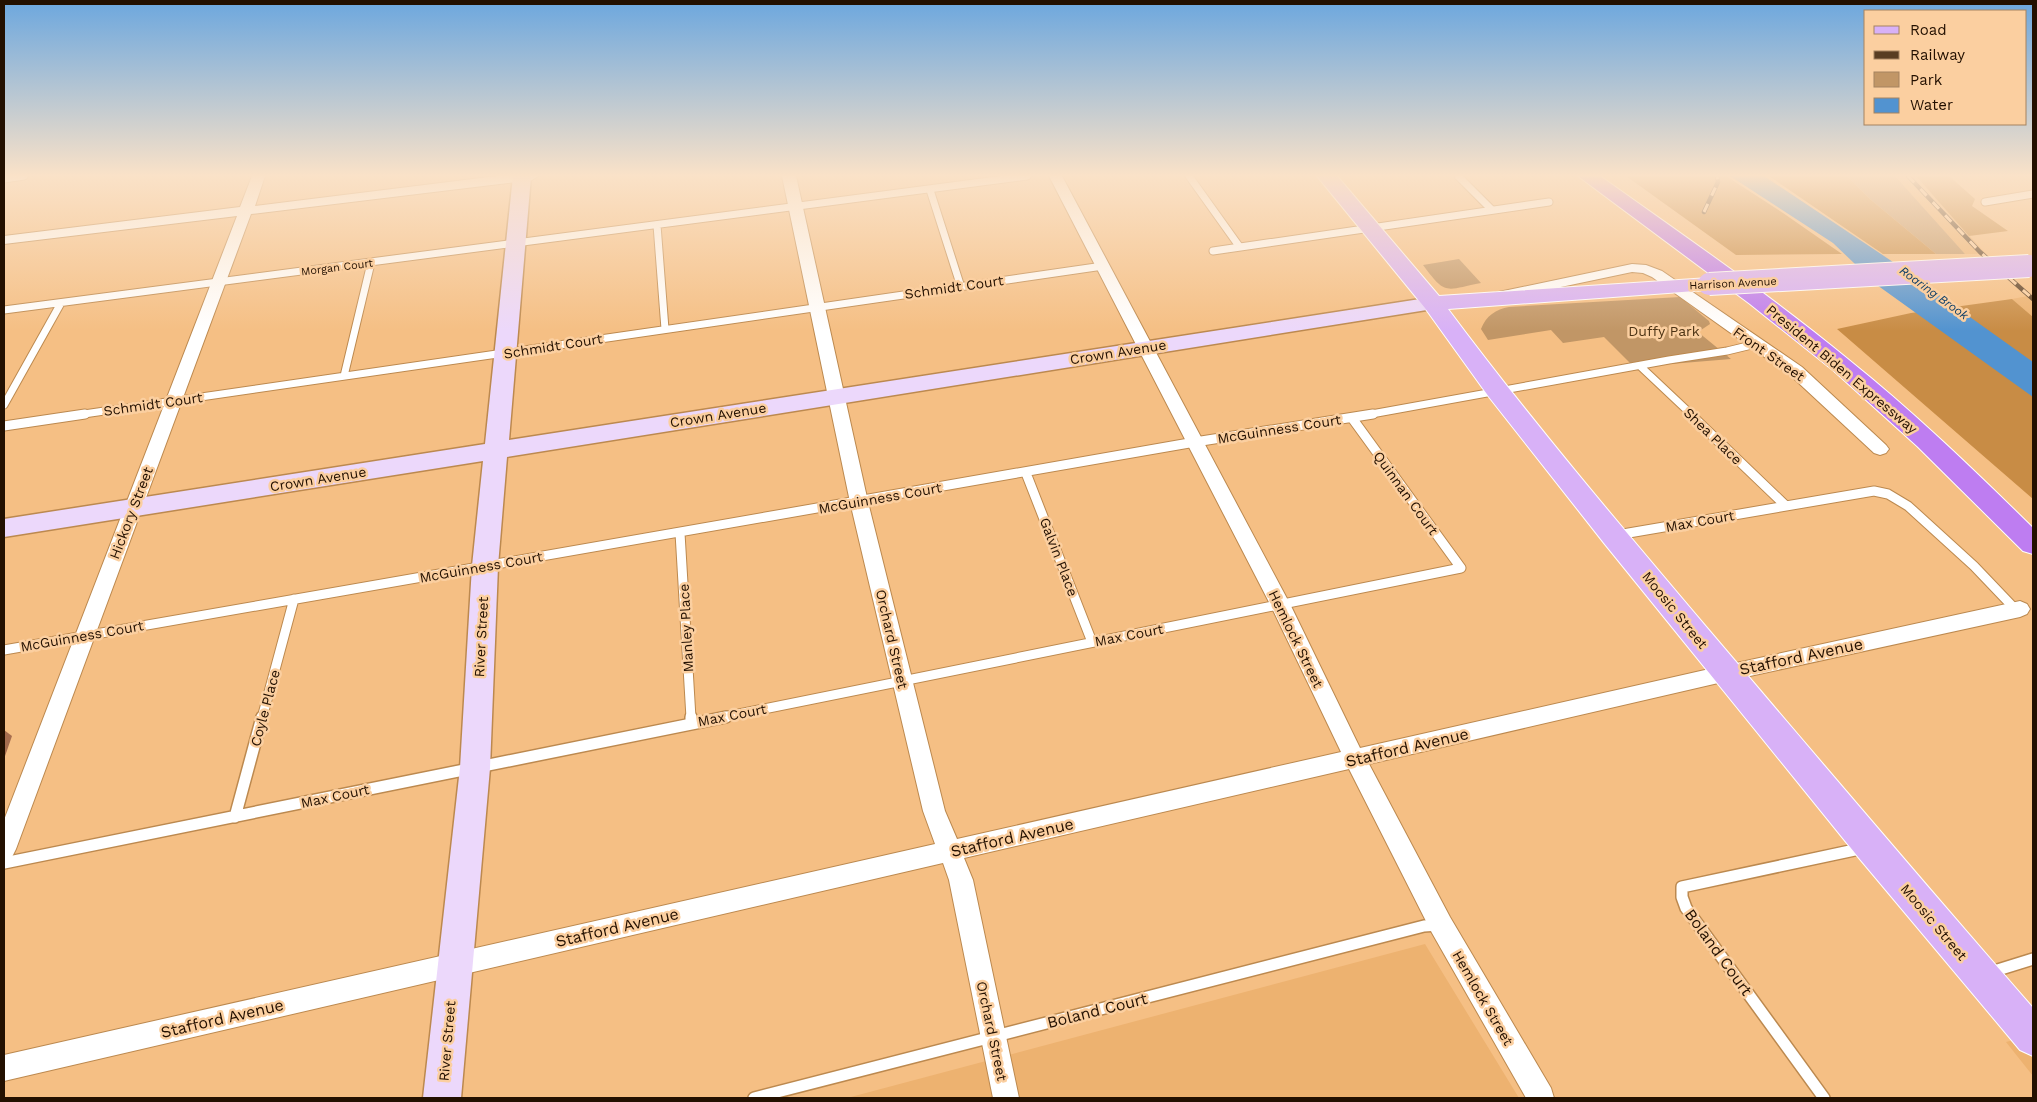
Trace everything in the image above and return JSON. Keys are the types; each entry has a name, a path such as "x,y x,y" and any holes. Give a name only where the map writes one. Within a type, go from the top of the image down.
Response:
{"highway":[{"name":"President Biden Expressway","path":"1660,227 1812,341 1906,421 2033,544"},
{"name":"President Biden Expressway","path":"1677,227 1748,276 1840,346 1937,428 2033,518"}],"main road":[{"name":"River Street","path":"442,1098 475,768 485,566 518,227"},
{"name":"Moosic Street","path":"1367,227 1433,303 1497,391 1614,536 1871,847 2033,1037"},
{"name":"Harrison Avenue","path":"1433,303 1675,286 2031,266"},
{"name":"Crown Avenue","path":"4,528 1433,303"}],"street":[{"path":"4,240 109,227"},
{"name":"Hickory Street","path":"4,849 241,227"},
{"name":"Orchard Street","path":"799,227 859,502 902,683 934,811 960,880 1006,1098"},
{"name":"Hemlock Street","path":"1083,227 1281,606 1355,759 1441,925 1541,1098"},
{"name":"Front Street","path":"1675,286 1796,371 1880,449"},
{"name":"Stafford Avenue","path":"4,1068 1727,673 2018,609"}],"lane":[{"name":"Morgan Court","path":"4,310 638,227"},
{"path":"657,227 665,329"},
{"path":"942,227 962,287"},
{"path":"1225,227 1238,246"},
{"path":"1213,251 1364,227"},
{"path":"344,376 371,263"},
{"name":"Schmidt Court","path":"4,426 1103,266"},
{"path":"4,405 61,303"},
{"name":"McGuinness Court","path":"4,650 1026,473 1194,442 1352,418 1640,366 1664,359 1735,351 1756,344"},
{"name":"Shea Place","path":"1640,366 1786,506"},
{"name":"Quinnan Court","path":"1352,418 1461,568"},
{"name":"Galvin Place","path":"1026,473 1092,642"},
{"name":"Max Court","path":"1614,536 1874,491 1888,494 1908,506 2018,609"},
{"name":"Manley Place","path":"680,533 691,723"},
{"name":"Max Court","path":"4,863 691,723 902,683 1092,642 1281,606 1461,568"},
{"name":"Coyle Place","path":"235,817 294,600"},
{"name":"Boland Court","path":"1824,1098 1686,908 1682,897 1682,887 1871,847"},
{"name":"Boland Court","path":"754,1098 1424,926 1441,925"},
{"path":"1979,975 2033,959"}],"shaded area":[{"path":"1698,227 1804,227 1842,254 1736,255"},
{"path":"1844,227 1904,227 1936,254 1883,254"},
{"path":"1941,227 1962,227 1986,254 1965,254"},
{"path":"1961,227 2003,227 2008,231 1969,236"},
{"path":"2033,295 2033,317 2012,299"},
{"path":"2012,299 2033,317 2033,499 1837,329 1911,313"},
{"path":"1425,944 1519,1098 847,1098"},
{"path":"2033,1035 2033,1076 2006,1042"}],"green space":[{"path":"1904,227 1941,227 1965,254 1936,254"},
{"path":"1459,259 1481,283 1460,288 1447,288 1437,282 1423,265"},
{"name":"Duffy Park","path":"1680,297 1709,321 1710,324 1698,332 1731,359 1634,367 1604,337 1563,343 1551,330 1488,340 1481,329 1492,314 1500,309 1509,307"}],"water":[{"name":"Roaring Brook","path":"1809,227 1841,227 2033,362 2033,397 1877,285 1833,243"}],"railway":[{"path":"1957,227 1980,252 2033,299"}]}
